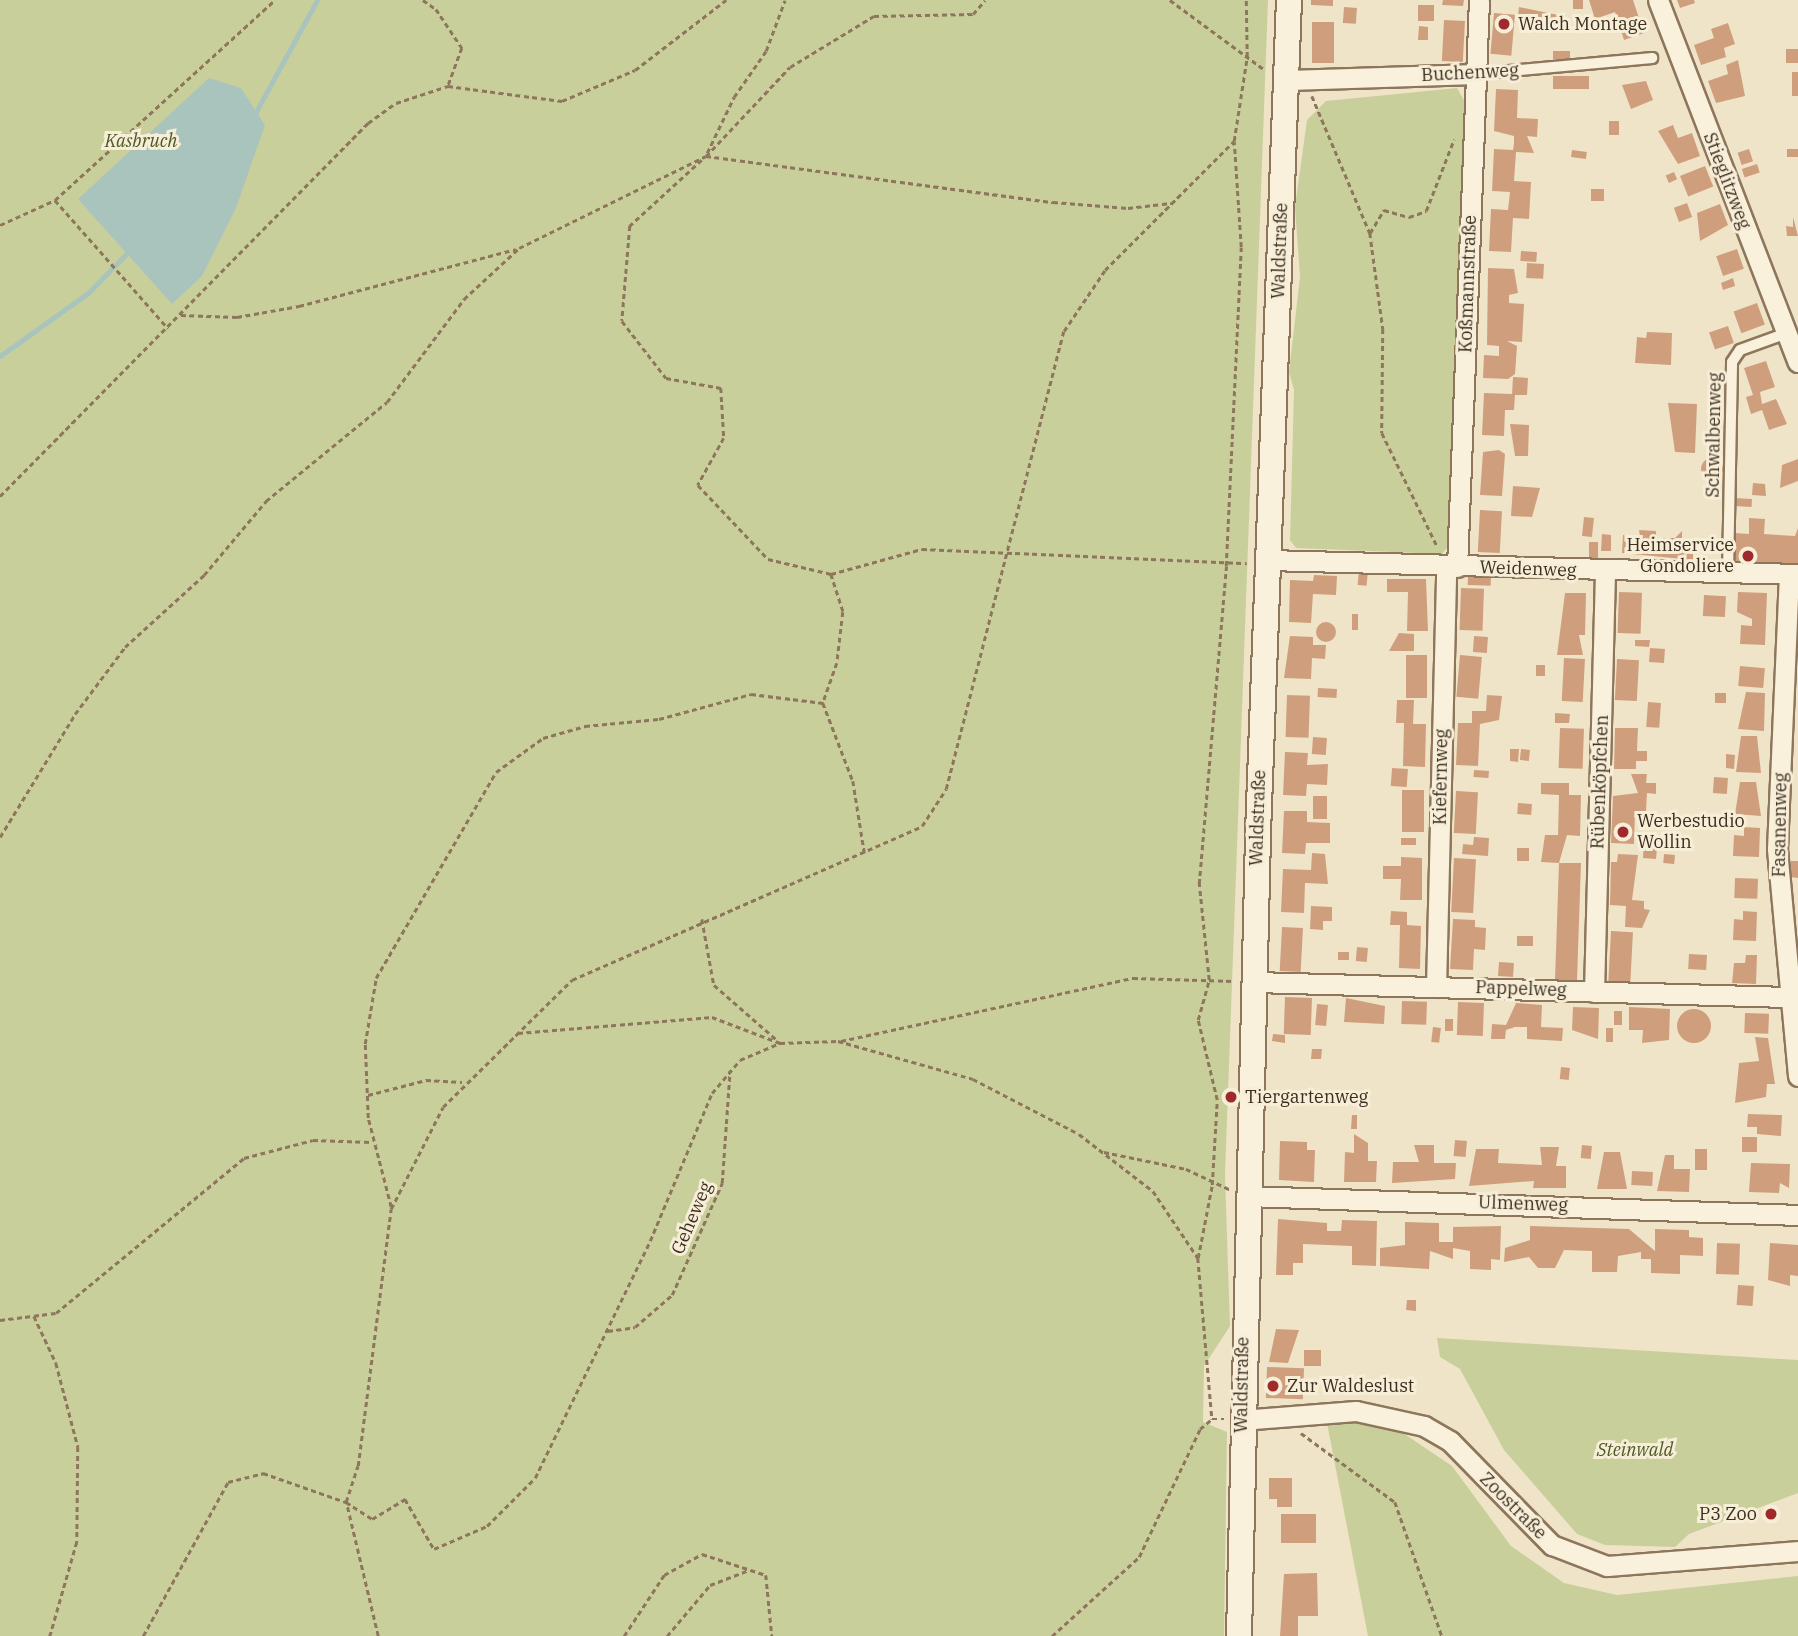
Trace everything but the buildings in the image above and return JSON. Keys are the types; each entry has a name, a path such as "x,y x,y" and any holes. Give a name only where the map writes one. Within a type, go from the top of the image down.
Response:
{"street":[{"name":"Waldstraße","path":"1240,1636 1241,1420 1267,561 1297,80 1289,0"},
{"name":"Koßmannstraße","path":"1451,567 1479,0"},
{"name":"Stieglitzweg","path":"1658,0 1798,362"},
{"name":"Buchenweg","path":"1297,80 1476,74"},
{"name":"Weidenweg","path":"1267,561 1605,572 1793,574"},
{"name":"Kiefernweg","path":"1436,987 1451,567"},
{"name":"Rübenköpfchen","path":"1594,992 1605,572"},
{"name":"Fasanenweg","path":"1793,574 1793,619 1777,849 1787,997 1798,1076"},
{"name":"Pappelweg","path":"1254,982 1787,997"},
{"name":"Ulmenweg","path":"1247,1196 1798,1215"},
{"name":"Zoostraße","path":"1241,1420 1356,1411 1424,1426 1450,1441 1518,1516 1573,1558 1635,1566 1798,1551"}],"lane":[{"name":"Buchenweg","path":"1476,74 1652,58"},
{"name":"Schwalbenweg","path":"1728,573 1732,362 1740,350 1787,333"}],"path":[{"path":"0,225 55,200 275,0"},
{"path":"423,0 436,9 462,48 448,86"},
{"path":"0,496 368,123 396,103 448,86 562,101 635,70 726,0"},
{"path":"706,156 734,97 766,51 785,0"},
{"path":"985,0 973,14 874,16 790,67 706,156 630,226 622,321 666,378 722,388 724,439 698,485 768,559 831,574 922,549 1009,550 1226,566 1267,561"},
{"path":"1170,0 1247,57 1297,80 1370,233 1383,329 1382,433 1451,567"},
{"path":"1052,1636 1139,1557 1200,1429 1212,1419 1198,1258 1212,1185 1217,1100 1198,1020 1209,980 1199,884 1226,566 1241,247 1234,141 1247,57 1246,0"},
{"path":"1370,233 1384,210 1409,217 1426,211 1459,128"},
{"path":"378,1636 346,1502 358,1466 391,1209 462,1082 518,1033 572,980 661,945 702,919 865,856 922,826 946,789 1063,331 1105,270 1234,141"},
{"path":"180,315 237,317 299,306 519,248 706,156 1053,202 1128,208 1171,203"},
{"path":"55,200 168,328"},
{"path":"0,837 75,713 125,647 204,575 266,500 387,402 464,299 519,248"},
{"path":"831,574 843,612 837,663 823,703 853,781 865,856"},
{"path":"391,1209 371,1142 365,1044 376,978 496,772 543,738 585,726 659,719 751,694 823,703"},
{"path":"702,919 714,985 780,1042"},
{"path":"518,1033 712,1017 780,1042 838,1041 1133,978 1254,982"},
{"path":"838,1041 973,1079 1103,1151 1153,1191 1198,1258"},
{"path":"143,1636 228,1482 263,1473 346,1502 372,1519 405,1499 434,1549 487,1526 535,1478 606,1331 712,1093 730,1070 780,1042"},
{"name":"Geheweg","path":"606,1331 635,1327 672,1295 722,1183 730,1070"},
{"path":"368,1095 426,1080 462,1082"},
{"path":"0,1320 56,1314 244,1158 313,1140 371,1142"},
{"path":"1103,1151 1186,1169 1212,1185"},
{"path":"34,1315 56,1363 78,1447 77,1542 50,1636"},
{"path":"1278,1417 1388,1494 1443,1636"},
{"path":"624,1636 664,1575 702,1555 766,1575 772,1636"},
{"path":"667,1636 710,1585 749,1570"}],"green space":[{"name":"Kasbruch","path":"0,0 1268,0 1225,1175 1230,1326 1204,1366 1203,1422 1227,1432 1224,1636 0,1636"},
{"path":"1457,88 1465,102 1453,541 1442,554 1296,548 1290,540 1294,390 1289,372 1300,277 1295,207 1307,120 1326,101"},
{"name":"Steinwald","path":"1437,1338 1798,1360 1798,1493 1689,1534 1675,1547 1605,1545 1577,1534 1504,1450 1460,1369 1440,1357"},
{"path":"1363,1421 1403,1433 1452,1466 1511,1546 1564,1583 1617,1595 1798,1576 1798,1636 1368,1636 1327,1423"}],"water":[{"path":"209,78 241,88 265,125 236,208 202,276 172,304 78,199"}],"waterway":[{"path":"253,117 317,0"},
{"path":"0,356 88,293 130,250"}],"place":[{"name":"Walch Montage","path":"1504,24"},
{"name":"Heimservice Gondoliere","path":"1748,556"},
{"name":"Werbestudio Wollin","path":"1623,832"},
{"name":"Tiergartenweg","path":"1231,1097"},
{"name":"Zur Waldeslust","path":"1273,1386"},
{"name":"P3 Zoo","path":"1771,1514"}]}
